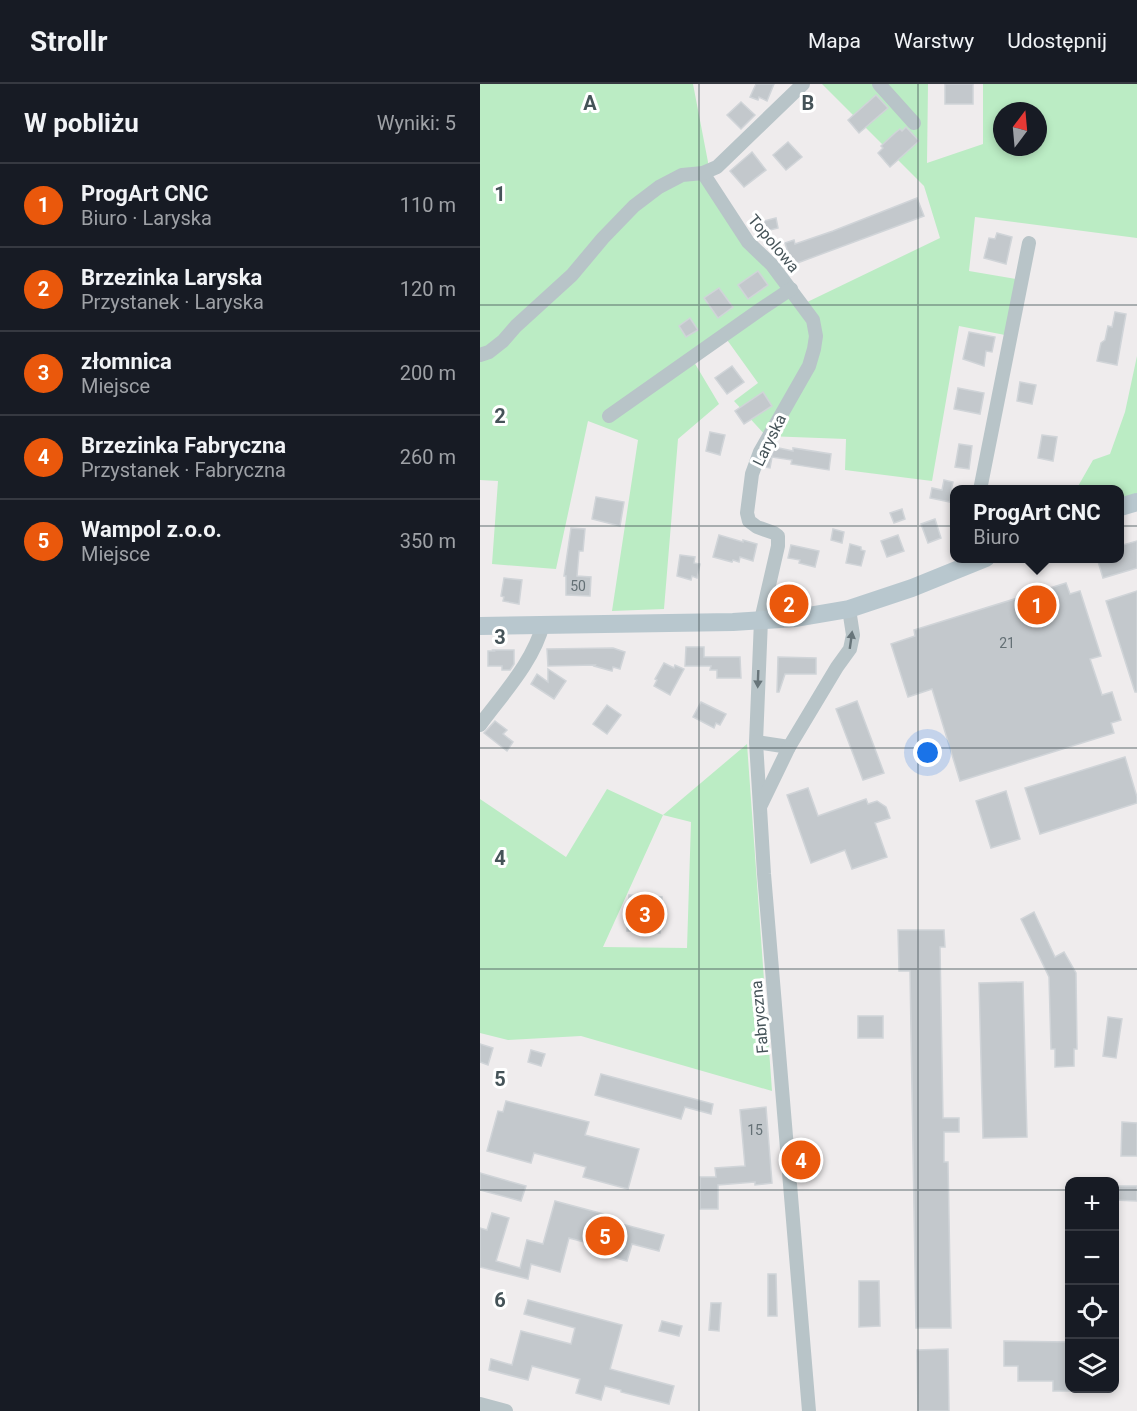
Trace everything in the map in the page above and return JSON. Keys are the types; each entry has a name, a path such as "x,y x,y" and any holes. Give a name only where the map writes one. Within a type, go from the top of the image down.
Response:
{"street":[{"path":"484,354 503,341 516,326 572,275 634,206 659,187 682,175 703,173 717,167 803,84"},
{"path":"879,84 914,123"},
{"name":"Topolowa","path":"609,416 791,290 772,265 748,242 703,173"},
{"path":"982,485 1029,243"},
{"name":"Laryska","path":"760,620 778,546 778,536 749,521 747,513 752,474 760,452 809,366 816,336 813,320 791,290"},
{"path":"480,626 796,618 849,609 912,588 969,563"},
{"path":"759,809 789,747 849,649 853,635 849,609"},
{"name":"Fabryczna","path":"760,620 756,742 759,809 809,1411"},
{"path":"480,725 530,655 540,636 543,624"},
{"path":"756,742 789,747"},
{"path":"480,1404 506,1411"}],"green space":[{"path":"480,84 693,84 708,162 707,171 799,306 940,238 924,186 822,84 928,84 927,163 983,144 983,84 1137,84 1137,238 975,217 969,271 1016,279 1005,335 959,326 932,481 845,470 846,439 766,436 734,401 758,383 725,337 694,362 719,404 678,439 664,609 612,611 638,440 588,421 556,569 492,564 498,481 480,480"},
{"path":"1137,356 1137,494 1124,498 1124,485 1079,485 1093,460 1110,454 1125,412"},
{"path":"747,744 772,1091 581,1036 508,1040 480,1033 480,799 566,857 607,789 663,815","holes":["663,815 691,822 687,948 603,947"]}],"building":[{"path":"756,84 774,84 767,101 759,97 758,100 750,97"},
{"path":"945,84 973,84 973,104 945,104"},
{"path":"876,95 888,108 859,133 848,120"},
{"path":"741,102 755,115 741,129 727,115"},
{"path":"906,127 919,141 890,167 878,153 883,148 881,146 900,129 902,131"},
{"path":"788,142 802,157 786,170 773,155"},
{"path":"752,152 766,170 744,187 730,171"},
{"path":"917,198 924,216 792,265 785,243 794,240 795,244"},
{"path":"776,218 778,228 758,233 752,224"},
{"path":"997,233 1012,237 1006,264 984,258 989,238 995,239"},
{"path":"758,271 768,285 748,299 738,285"},
{"path":"719,288 733,307 718,318 704,298"},
{"path":"1115,312 1126,314 1117,365 1097,361 1101,343 1105,340 1108,326 1112,327"},
{"path":"690,318 698,330 686,337 679,326"},
{"path":"969,332 995,337 992,352 986,351 984,366 963,359"},
{"path":"732,366 744,382 727,394 715,378"},
{"path":"1020,382 1036,385 1032,404 1017,401"},
{"path":"958,388 984,393 980,414 954,409"},
{"path":"763,392 772,406 744,424 735,411"},
{"path":"710,432 725,435 720,455 706,451"},
{"path":"1042,435 1057,437 1053,461 1038,458"},
{"path":"959,444 972,446 969,469 955,467"},
{"path":"774,447 831,454 829,470 791,464 792,460 772,457 770,468 764,467"},
{"path":"944,480 953,482 950,485 950,502 930,498 932,488 942,490"},
{"path":"596,497 624,502 620,526 592,519"},
{"path":"902,509 905,519 894,523 890,513"},
{"path":"935,519 941,538 928,543 921,524"},
{"path":"571,528 585,529 583,551 579,551 577,576 591,577 590,596 566,595 566,576 564,576"},
{"path":"833,529 844,532 842,543 831,540"},
{"path":"719,535 757,544 753,561 740,557 739,562 733,560 732,562 713,557"},
{"path":"898,535 904,551 887,557 881,541"},
{"path":"1137,541 1137,568 1103,578 1098,563 1124,563 1124,545"},
{"path":"850,544 861,547 861,550 865,551 861,566 846,563"},
{"path":"791,545 819,551 815,567 799,563 800,560 788,558"},
{"path":"680,555 695,557 694,563 700,564 697,578 692,576 691,580 677,576"},
{"path":"504,578 522,580 519,604 503,601 504,597 501,596"},
{"path":"1066,583 1070,594 1080,591 1101,656 1090,659 1102,695 1112,692 1121,720 1111,723 1114,733 960,781 932,689 908,697 891,644 915,636 914,630"},
{"path":"1137,591 1137,692 1135,692 1106,601"},
{"path":"686,647 704,647 704,657 740,657 741,678 717,678 717,670 710,670 711,666 685,666"},
{"path":"613,648 625,652 620,669 613,667 612,671 595,665 548,666 547,649"},
{"path":"514,650 514,664 510,670 502,670 502,666 488,666 488,651"},
{"path":"778,657 816,658 816,674 785,674 779,692 777,692"},
{"path":"664,663 674,668 675,665 684,669 670,695 654,686 657,680 655,679"},
{"path":"548,669 566,681 554,699 531,684 537,674 548,682"},
{"path":"857,701 884,773 863,780 836,709"},
{"path":"701,702 726,714 720,725 716,723 714,728 693,717"},
{"path":"607,705 621,715 607,734 593,724"},
{"path":"495,721 507,730 503,734 513,742 507,751 484,733"},
{"path":"1125,757 1137,803 1040,834 1025,788"},
{"path":"808,788 818,816 866,799 868,804 877,801 886,807 890,818 875,823 887,857 852,869 845,850 811,863 787,795"},
{"path":"1006,791 1020,839 991,848 976,801"},
{"path":"629,895 662,897 660,933 627,931"},
{"path":"1034,912 1055,957 1064,952 1076,973 1077,1049 1074,1049 1074,1066 1055,1067 1055,1049 1051,1049 1049,977 1021,919"},
{"path":"898,930 944,930 945,947 940,947 943,1118 959,1118 959,1132 944,1132 944,1162 948,1162 951,1328 916,1328 910,971 899,971"},
{"path":"1023,982 1027,1137 983,1138 979,983"},
{"path":"858,1016 883,1016 883,1038 858,1038"},
{"path":"1108,1017 1122,1019 1116,1058 1103,1056"},
{"path":"480,1044 493,1048 488,1065 480,1062"},
{"path":"531,1050 545,1054 541,1066 528,1062"},
{"path":"601,1074 713,1104 711,1114 685,1107 681,1119 595,1095"},
{"path":"506,1101 589,1122 585,1135 639,1149 628,1189 583,1177 586,1167 534,1153 531,1163 487,1151 498,1111 503,1112"},
{"path":"766,1107 772,1183 718,1185 718,1209 700,1209 700,1177 716,1177 715,1168 745,1166 740,1110"},
{"path":"1122,1122 1137,1123 1137,1156 1121,1156"},
{"path":"480,1173 526,1186 521,1201 480,1190"},
{"path":"1119,1186 1137,1186 1137,1201 1119,1200"},
{"path":"555,1201 615,1217 614,1222 664,1235 659,1251 632,1244 627,1261 605,1255 607,1248 569,1238 560,1272 531,1264 528,1279 480,1267 480,1228 487,1230 492,1213 509,1218 496,1261 520,1268 527,1240 543,1244"},
{"path":"768,1274 776,1274 777,1316 768,1316"},
{"path":"859,1281 879,1281 880,1326 859,1327"},
{"path":"528,1300 622,1325 610,1369 674,1386 669,1404 605,1386 601,1400 576,1393 580,1379 532,1366 528,1380 489,1370 491,1359 512,1365 521,1331 571,1344 575,1328 524,1314"},
{"path":"711,1303 721,1303 719,1331 709,1330"},
{"path":"662,1321 682,1326 679,1336 659,1331"},
{"path":"1004,1341 1065,1342 1065,1391 1053,1391 1053,1381 1018,1381 1018,1366 1004,1366"},
{"path":"948,1349 949,1411 918,1411 917,1350"}],"place":[{"name":"Brzezinka Laryska","path":"789,604"},
{"name":"ProgArt CNC","path":"1037,605"},
{"name":"złomnica","path":"645,914"},
{"name":"Brzezinka Fabryczna","path":"801,1160"},
{"name":"Wampol z.o.o.","path":"605,1236"}]}
